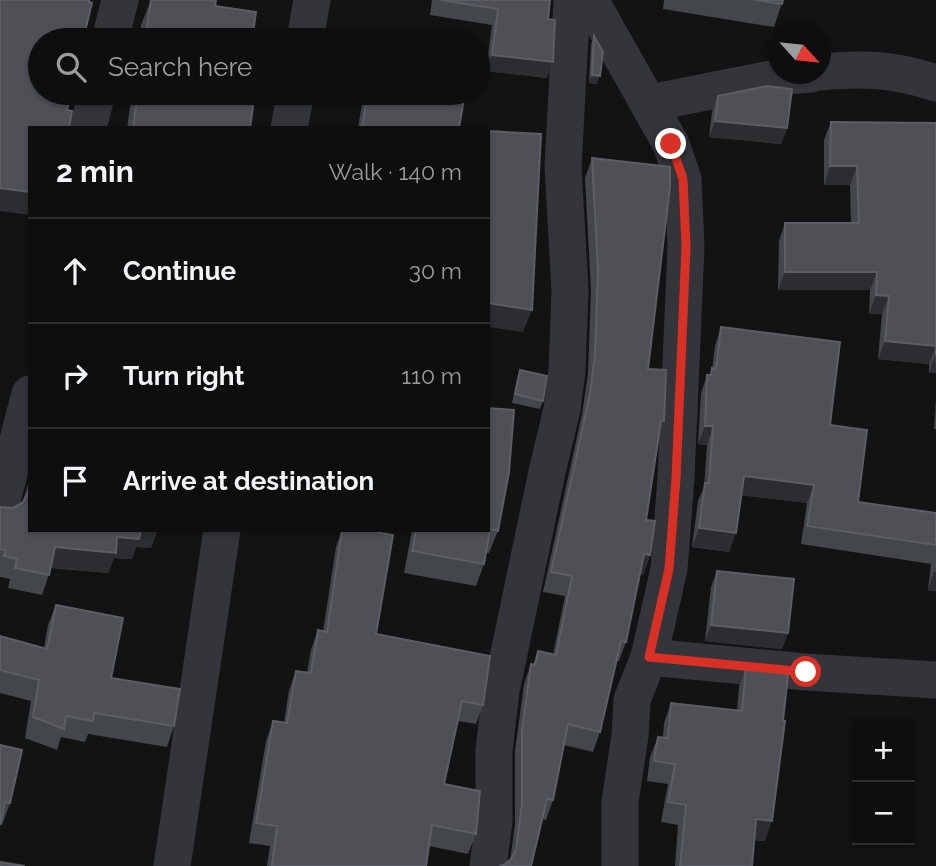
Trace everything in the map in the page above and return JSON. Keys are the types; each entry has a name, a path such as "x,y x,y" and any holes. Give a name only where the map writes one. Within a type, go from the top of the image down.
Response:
{"street":[{"path":"113,28 120,0"},
{"path":"307,28 312,0"},
{"path":"488,866 494,821 494,750 501,691 544,484 561,418 567,370 570,291 563,167 572,0"},
{"path":"590,0 671,144 683,179 686,247 676,478 669,569 649,657 632,700 630,736 620,802 620,866"},
{"path":"831,71 862,68 910,74 936,83"},
{"path":"650,103 768,80"},
{"path":"89,126 94,105"},
{"path":"289,126 294,105"},
{"path":"0,508 28,402"},
{"path":"173,866 222,532"},
{"path":"649,657 806,672 936,680"}],"building":[{"path":"0,0 89,0 92,3 86,28 28,28 28,105 68,105 67,110 72,111 69,126 28,126 28,192 0,188"},
{"path":"151,0 216,0 215,6 256,12 254,28 147,28"},
{"path":"440,0 550,0 548,19 555,20 553,62 492,55 498,9"},
{"path":"755,0 783,0 782,4"},
{"path":"594,36 603,52 600,76 592,75"},
{"path":"767,86 792,89 787,128 715,121 718,96"},
{"path":"136,105 253,105 250,126 133,126"},
{"path":"366,105 463,105 459,126 362,126"},
{"path":"831,122 936,123 936,346 885,341 889,296 876,295 877,272 785,272 785,223 859,223 857,166 830,166"},
{"path":"490,131 541,134 532,310 490,303"},
{"path":"592,158 670,167 670,187 648,369 666,370 664,421 661,421 646,520 655,521 650,555 644,554 626,642 621,641 600,732 568,724 553,800 547,799 531,866 499,866 511,859 516,850 522,804 522,731 531,664 535,665 538,651 556,655 572,576 551,572 590,394 595,354 598,270"},
{"path":"721,327 840,342 830,425 867,430 858,502 936,513 936,545 807,526 814,485 744,476 736,533 699,528 705,483 709,483 713,426 705,426 707,375 711,375 712,368 716,369"},
{"path":"520,370 547,376 543,401 515,394"},
{"path":"490,408 514,410 509,472 498,531 490,529"},
{"path":"28,491 28,532 141,532 139,539 117,537 116,553 55,547 49,575 15,568 17,559 4,556 6,550 0,549 0,507 13,508 23,502"},
{"path":"342,532 375,532 393,535 376,634 490,656 483,705 462,701 444,784 480,791 476,834 432,825 426,866 272,866 277,826 256,823 273,721 287,723 296,671 311,673 318,630 327,632"},
{"path":"416,532 489,532 484,564 412,551"},
{"path":"717,571 794,579 788,633 711,625"},
{"path":"56,605 123,618 111,678 180,689 174,726 94,713 93,721 66,716 64,729 33,717 39,680 0,670 0,636 47,649"},
{"path":"746,667 785,670 788,675 772,821 756,819 752,866 680,866 686,805 668,802 675,764 654,761 658,737 668,738 671,703 742,711"},
{"path":"0,745 22,750 10,803 5,802 0,825"},
{"path":"0,862 25,866 0,866"}],"route":[{"path":"671,144 683,179 686,247 676,478 669,569 649,657 806,672"}]}
